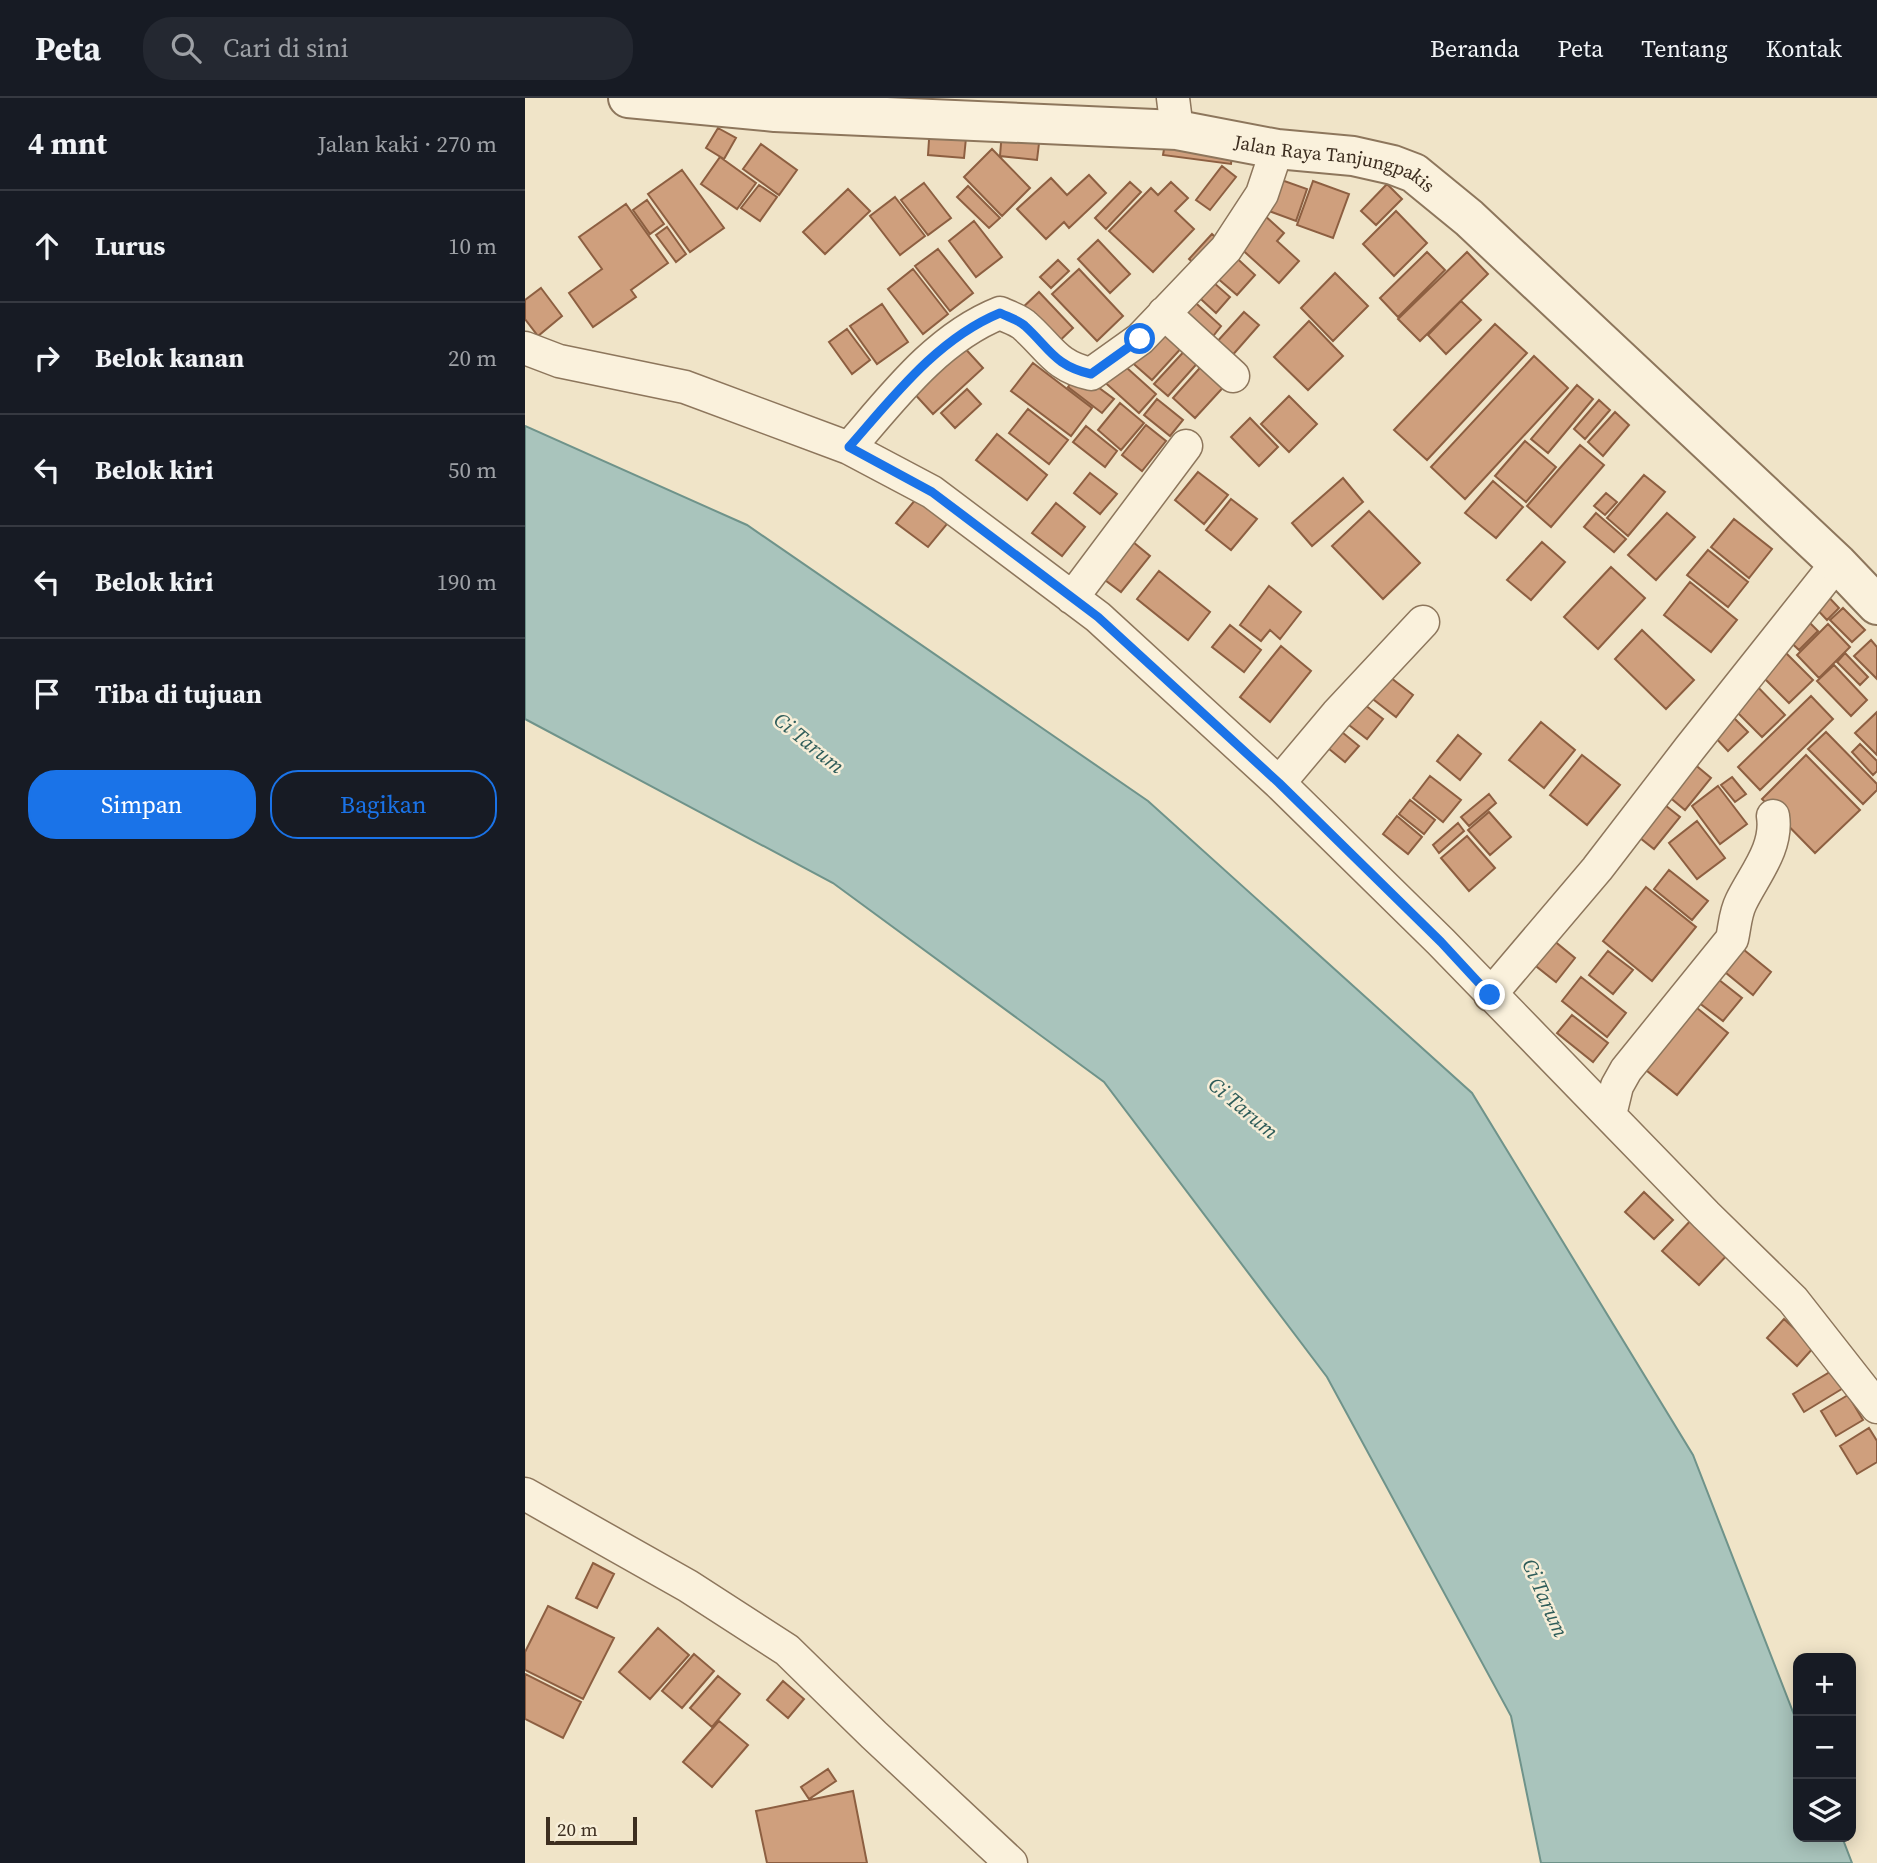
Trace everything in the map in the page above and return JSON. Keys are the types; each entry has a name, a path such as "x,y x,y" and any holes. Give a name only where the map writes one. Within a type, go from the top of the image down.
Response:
{"street":[{"name":"Jalan Raya Tanjungpakis","path":"628,98 775,112 1174,112 1277,149 1353,156 1394,165 1414,173 1469,218 1837,564 1877,605"},
{"path":"849,447 918,369 979,321 1000,313 1023,324 1045,348 1071,370 1091,374 1140,339 1226,249 1262,194 1277,149"},
{"path":"1164,313 1233,376"},
{"path":"525,348 559,361 685,387 849,447 932,492 1072,598 1139,654 1279,783 1441,942 1490,995 1793,1300 1877,1407"},
{"path":"1072,598 1186,446"},
{"path":"1490,995 1597,869 1837,564"},
{"path":"1279,783 1337,714 1423,622"},
{"path":"1610,1115 1617,1086 1626,1070 1732,939 1739,904 1774,837 1773,817"},
{"path":"525,1494 688,1586 787,1650 1011,1863"}],"water":[{"name":"Ci Tarum","path":"525,426 747,525 1148,801 1472,1093 1693,1455 1793,1712 1793,1842 1844,1842 1852,1863 1541,1863 1511,1716 1327,1377 1104,1082 833,883 525,719"}],"building":[{"path":"930,125 967,128 964,158 928,155"},
{"path":"718,128 736,138 724,159 706,148"},
{"path":"1002,131 1040,135 1037,160 1000,156"},
{"path":"1166,138 1233,147 1231,164 1163,155"},
{"path":"761,144 797,170 779,195 743,169"},
{"path":"992,149 1030,188 1002,216 964,177"},
{"path":"720,157 756,183 737,209 701,184"},
{"path":"1222,166 1236,177 1210,210 1196,200"},
{"path":"682,170 724,228 690,252 648,194"},
{"path":"1089,175 1106,193 1069,228 1064,222 1046,239 1017,209 1051,178 1067,195"},
{"path":"1273,177 1307,189 1296,221 1261,208"},
{"path":"1313,181 1349,194 1333,238 1297,225"},
{"path":"1130,182 1141,192 1106,229 1095,218"},
{"path":"1171,182 1188,198 1175,211 1194,229 1153,272 1109,231 1151,188 1158,195"},
{"path":"924,183 951,218 928,235 901,200"},
{"path":"1387,184 1402,199 1376,225 1361,211"},
{"path":"759,185 777,197 760,221 741,208"},
{"path":"968,186 1000,218 989,228 957,197"},
{"path":"848,189 870,211 825,254 803,232"},
{"path":"895,197 925,236 900,255 870,216"},
{"path":"647,200 664,224 650,234 633,210"},
{"path":"626,204 668,263 631,290 636,297 593,327 569,293 602,269 579,237"},
{"path":"1396,211 1427,243 1394,276 1363,244"},
{"path":"1264,215 1284,233 1277,241 1299,261 1279,283 1237,245"},
{"path":"974,221 1002,257 976,277 949,241"},
{"path":"667,227 686,254 676,262 656,235"},
{"path":"1212,234 1223,244 1200,269 1189,259"},
{"path":"1098,240 1130,274 1110,293 1078,259"},
{"path":"938,249 973,293 950,311 915,266"},
{"path":"1228,250 1255,275 1237,295 1209,271"},
{"path":"1427,252 1445,270 1398,317 1380,298"},
{"path":"1467,252 1488,274 1420,341 1398,319"},
{"path":"1058,260 1069,271 1051,288 1040,277"},
{"path":"913,269 948,314 923,334 888,289"},
{"path":"1079,269 1123,316 1097,341 1052,294"},
{"path":"1335,273 1368,306 1333,341 1301,308"},
{"path":"1205,275 1230,297 1216,313 1191,290"},
{"path":"541,288 562,316 538,336 525,319 525,300"},
{"path":"1039,292 1073,328 1050,350 1016,314"},
{"path":"1187,295 1221,326 1210,340 1175,309"},
{"path":"1461,301 1481,320 1446,354 1428,335"},
{"path":"882,304 908,342 877,364 850,326"},
{"path":"1244,312 1259,325 1230,358 1215,344"},
{"path":"1309,321 1343,356 1308,390 1274,357"},
{"path":"1161,322 1185,344 1152,380 1128,359"},
{"path":"1495,324 1527,353 1427,460 1394,430"},
{"path":"847,329 870,360 852,374 829,342"},
{"path":"961,344 983,368 933,414 911,390"},
{"path":"1189,346 1202,358 1168,396 1154,384"},
{"path":"1534,356 1568,388 1465,499 1431,467"},
{"path":"1117,359 1156,394 1139,413 1100,378"},
{"path":"1206,361 1229,381 1195,418 1173,398"},
{"path":"1033,363 1092,408 1071,436 1011,391"},
{"path":"1079,373 1114,399 1102,413 1068,387"},
{"path":"1577,385 1593,399 1548,453 1531,439"},
{"path":"967,389 981,404 955,428 941,413"},
{"path":"1289,396 1317,424 1289,452 1261,424"},
{"path":"1157,399 1183,420 1170,436 1144,415"},
{"path":"1599,400 1610,410 1585,439 1574,429"},
{"path":"1120,403 1144,423 1121,450 1098,430"},
{"path":"1028,409 1068,440 1049,464 1009,433"},
{"path":"1615,412 1629,425 1603,456 1588,442"},
{"path":"1250,418 1278,447 1259,466 1231,437"},
{"path":"1146,425 1166,441 1142,471 1122,455"},
{"path":"1086,426 1117,451 1105,467 1073,442"},
{"path":"997,434 1047,475 1027,500 976,460"},
{"path":"1525,441 1556,467 1526,502 1495,476"},
{"path":"1580,445 1604,465 1551,527 1527,506"},
{"path":"1198,472 1228,495 1204,524 1175,500"},
{"path":"1090,473 1117,494 1100,514 1074,493"},
{"path":"1644,475 1665,492 1628,536 1607,518"},
{"path":"1343,478 1363,502 1312,546 1292,523"},
{"path":"1493,481 1523,507 1496,538 1465,513"},
{"path":"921,493 952,518 928,547 896,523"},
{"path":"1606,493 1617,502 1605,515 1594,506"},
{"path":"1231,499 1257,519 1231,550 1206,530"},
{"path":"1056,503 1085,527 1062,556 1032,533"},
{"path":"1369,511 1420,563 1383,599 1332,546"},
{"path":"1596,513 1626,539 1614,552 1584,527"},
{"path":"1667,513 1695,537 1656,580 1628,555"},
{"path":"1734,519 1772,549 1749,578 1711,547"},
{"path":"1127,537 1150,556 1121,592 1097,574"},
{"path":"1542,542 1565,562 1531,600 1507,580"},
{"path":"1708,550 1748,582 1728,607 1687,575"},
{"path":"1611,567 1645,598 1598,649 1564,617"},
{"path":"1159,571 1210,612 1188,640 1137,599"},
{"path":"1690,582 1737,620 1711,652 1664,615"},
{"path":"1269,586 1301,612 1280,639 1270,630 1261,641 1240,625"},
{"path":"1822,590 1839,608 1827,620 1810,602"},
{"path":"1843,608 1865,630 1852,642 1830,620"},
{"path":"1802,615 1818,631 1799,650 1782,634"},
{"path":"1828,624 1850,647 1819,678 1797,655"},
{"path":"1230,625 1261,650 1244,672 1212,647"},
{"path":"1642,630 1694,680 1666,709 1615,659"},
{"path":"1871,640 1877,647 1877,679 1854,656"},
{"path":"1281,646 1311,671 1270,722 1240,697"},
{"path":"1780,647 1813,680 1789,703 1756,670"},
{"path":"1845,653 1868,677 1860,685 1837,662"},
{"path":"1834,665 1867,700 1851,716 1817,681"},
{"path":"1386,674 1413,695 1396,717 1369,696"},
{"path":"1751,680 1785,715 1762,737 1728,703"},
{"path":"1811,696 1833,719 1760,790 1738,767"},
{"path":"1356,698 1383,719 1367,739 1340,718"},
{"path":"1877,712 1877,755 1855,733"},
{"path":"1731,715 1748,732 1728,751 1712,734"},
{"path":"1541,722 1575,750 1544,788 1509,760"},
{"path":"1337,728 1359,746 1345,762 1323,744"},
{"path":"1826,732 1877,784 1877,790 1863,804 1808,749"},
{"path":"1458,735 1481,754 1460,780 1437,761"},
{"path":"1860,744 1877,761 1877,771 1873,775 1852,752"},
{"path":"1582,755 1620,785 1587,825 1550,795"},
{"path":"1806,755 1860,810 1815,853 1762,799"},
{"path":"1687,758 1711,778 1685,810 1661,790"},
{"path":"1430,776 1461,800 1443,822 1413,798"},
{"path":"1732,777 1746,794 1735,802 1721,785"},
{"path":"1718,786 1747,824 1720,844 1692,806"},
{"path":"1489,794 1496,803 1469,826 1461,817"},
{"path":"1656,798 1680,817 1654,849 1630,830"},
{"path":"1410,800 1435,820 1424,834 1399,814"},
{"path":"1489,812 1511,837 1490,855 1468,830"},
{"path":"1397,816 1422,837 1408,854 1383,834"},
{"path":"1697,821 1725,858 1697,879 1669,843"},
{"path":"1458,823 1464,831 1439,853 1433,845"},
{"path":"1467,836 1495,868 1469,891 1441,858"},
{"path":"1669,870 1708,901 1692,920 1654,889"},
{"path":"1646,887 1696,927 1652,981 1603,941"},
{"path":"1547,935 1575,958 1556,982 1527,959"},
{"path":"1738,945 1771,972 1753,995 1720,968"},
{"path":"1608,951 1633,970 1613,994 1589,975"},
{"path":"1709,972 1742,998 1723,1021 1690,996"},
{"path":"1581,977 1626,1013 1607,1037 1562,1001"},
{"path":"1692,1004 1728,1033 1677,1095 1641,1066"},
{"path":"1572,1015 1608,1043 1593,1062 1557,1033"},
{"path":"1644,1192 1673,1220 1654,1239 1625,1212"},
{"path":"1693,1218 1730,1252 1699,1285 1662,1251"},
{"path":"1784,1319 1814,1347 1797,1366 1767,1338"},
{"path":"1840,1366 1850,1384 1804,1412 1793,1394"},
{"path":"1848,1395 1863,1420 1836,1436 1821,1411"},
{"path":"1869,1428 1877,1441 1877,1462 1857,1474 1840,1446"},
{"path":"593,1563 614,1574 597,1608 576,1598"},
{"path":"548,1606 614,1638 583,1699 525,1670 525,1652"},
{"path":"658,1628 689,1655 650,1699 619,1672"},
{"path":"694,1654 714,1671 682,1708 662,1691"},
{"path":"525,1674 581,1702 563,1738 525,1719"},
{"path":"718,1676 740,1694 712,1727 690,1708"},
{"path":"783,1681 804,1699 788,1718 767,1700"},
{"path":"719,1721 748,1745 712,1787 683,1762"},
{"path":"828,1769 836,1781 809,1799 801,1787"},
{"path":"853,1791 867,1863 767,1863 756,1811"}],"route":[{"path":"1140,339 1091,374 1071,370 1045,348 1023,324 1000,313 979,321 918,369 849,447 932,492 1098,617 1279,783 1441,942 1490,995"}]}
